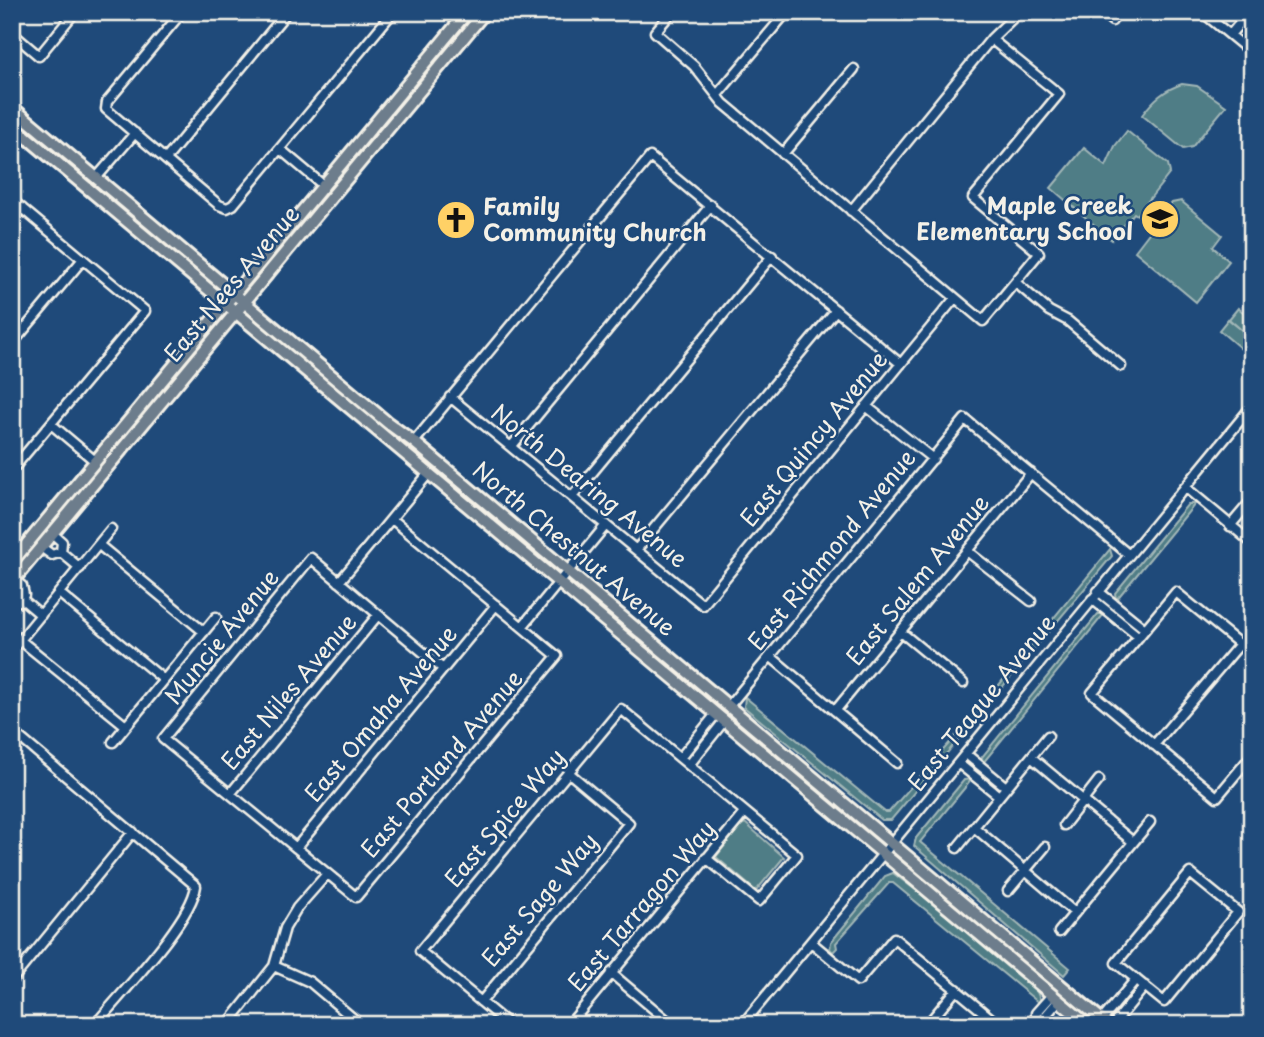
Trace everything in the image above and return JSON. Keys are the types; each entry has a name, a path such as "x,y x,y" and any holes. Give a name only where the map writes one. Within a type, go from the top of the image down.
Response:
{"main road":[{"name":"East Nees Avenue","path":"12,562 467,12"},
{"name":"East Nees Avenue","path":"13,581 485,12"},
{"path":"343,184 340,177 378,131 393,102"},
{"name":"North Chestnut Avenue","path":"12,107 1107,1024"},
{"path":"13,126 40,140 86,177 97,177"},
{"name":"North Chestnut Avenue","path":"13,126 1088,1025"},
{"path":"382,433 393,434 404,443 414,442"},
{"path":"53,534 65,509 94,474 95,461"},
{"path":"638,649 677,672 721,708 729,706"},
{"path":"1055,998 1055,993 1063,994 1095,1020 1107,1024"}],"street":[{"path":"12,33 39,55 75,12"},
{"path":"182,12 107,102 106,109 219,205 227,208 233,205 393,12"},
{"path":"166,159 287,12"},
{"path":"672,12 655,32 694,66 730,110 983,321 1039,253 973,198 1059,94 991,39"},
{"path":"851,211 991,39 1019,12"},
{"path":"1102,12 1112,21"},
{"path":"1202,12 1252,53"},
{"path":"1230,35 1249,12"},
{"path":"716,95 786,13"},
{"path":"783,154 854,69"},
{"path":"97,177 135,133"},
{"path":"280,149 324,186"},
{"path":"414,442 650,157 901,364"},
{"path":"12,200 145,311 12,470"},
{"path":"511,447 711,205"},
{"path":"12,219 22,208"},
{"path":"572,497 772,256"},
{"path":"12,344 83,259"},
{"path":"1015,282 1049,311 1068,321 1121,366"},
{"name":"East Quincy Avenue","path":"703,605 955,298"},
{"path":"636,550 836,310"},
{"name":"North Dearing Avenue","path":"450,397 703,605"},
{"path":"866,406 933,459"},
{"name":"East Teague Avenue","path":"742,1025 1252,406"},
{"name":"East Richmond Avenue","path":"729,706 965,419 1031,474"},
{"path":"51,424 95,461"},
{"path":"429,473 339,582 443,669"},
{"path":"1031,474 1128,554"},
{"name":"East Salem Avenue","path":"835,711 1031,474"},
{"path":"1185,487 1252,543"},
{"path":"1230,526 1252,500"},
{"path":"392,519 522,627 606,525"},
{"path":"12,650 111,529"},
{"path":"53,534 62,542 61,552"},
{"path":"99,545 204,632"},
{"path":"41,547 52,555 61,552"},
{"path":"967,551 1031,601"},
{"path":"61,552 80,568"},
{"name":"Muncie Avenue","path":"230,794 163,739 311,558 339,582"},
{"path":"13,581 24,590 22,599"},
{"path":"1098,591 1142,633"},
{"path":"1252,654 1176,592 1092,694 1217,797 1252,755"},
{"path":"59,593 164,680"},
{"path":"12,602 22,599"},
{"path":"22,599 41,615"},
{"path":"1092,599 1142,633"},
{"name":"East Omaha Avenue","path":"296,848 496,605"},
{"name":"East Niles Avenue","path":"230,794 378,615"},
{"path":"113,742 216,617"},
{"name":"East Portland Avenue","path":"327,874 356,897 557,656 522,627"},
{"path":"901,632 963,682"},
{"path":"20,640 126,726"},
{"path":"1154,745 1240,644"},
{"path":"770,656 897,763"},
{"name":"East Spice Way","path":"481,1002 420,951 621,709 680,758"},
{"path":"706,858 759,901 797,855 680,758 701,732 720,718"},
{"path":"689,765 710,740 720,718"},
{"path":"12,731 196,886 195,894 177,926 95,1025"},
{"path":"701,732 710,740"},
{"path":"957,848 1048,736"},
{"path":"965,754 1006,787"},
{"path":"1031,757 1133,842"},
{"path":"958,763 999,796"},
{"name":"East Sage Way","path":"481,1002 629,823 568,772"},
{"path":"983,783 990,774"},
{"path":"1064,825 1099,780"},
{"path":"227,1025 274,966 285,928 327,874 230,794"},
{"name":"East Tarragon Way","path":"569,1025 745,812"},
{"path":"1059,932 1150,822"},
{"path":"974,827 1075,913"},
{"path":"12,980 133,832"},
{"path":"1008,891 1045,847"},
{"path":"1190,873 1238,912 1164,1002 1145,986 1116,962 1190,873"},
{"path":"811,942 858,981 894,938 999,1025"},
{"path":"274,966 310,982 361,1025"},
{"path":"611,973 668,1023"},
{"path":"1107,1024 1122,995 1136,979"},
{"path":"1107,1024 1132,1002 1145,986"},
{"path":"927,1025 957,989"},
{"path":"1122,995 1132,1002"},
{"path":"1034,1023 1036,1013 1055,998"},
{"path":"481,1002 509,1025"}],"green space":[{"path":"1182,84 1197,86 1226,106 1192,147 1183,149 1142,115 1160,96"},
{"path":"1127,131 1168,164 1170,173 1137,215 1134,213 1112,240 1051,188 1084,148 1106,166 1115,146"},
{"path":"1181,201 1222,235 1213,247 1229,261 1196,302 1135,251 1172,203"},
{"path":"1238,308 1252,319 1252,337 1247,335 1252,339 1252,358 1219,330 1228,319 1244,332 1229,319"},
{"path":"1188,504 1195,504 1116,600 1115,593"},
{"path":"1110,549 1112,556 891,820 882,820 744,707 745,697 885,812 889,812 981,707"},
{"path":"1098,614 1104,614 983,763 982,757"},
{"path":"972,779 920,842 1070,968 1064,975 914,846 916,838 964,780"},
{"path":"745,823 784,857 756,891 716,857"},
{"path":"893,873 1037,992 1039,1003 893,883 889,883 836,943 837,948 833,952 830,949 831,942 885,876"}],"place":[{"name":"Maple Creek Elementary School","path":"1160,219"},
{"name":"Family Community Church","path":"456,220"}]}
